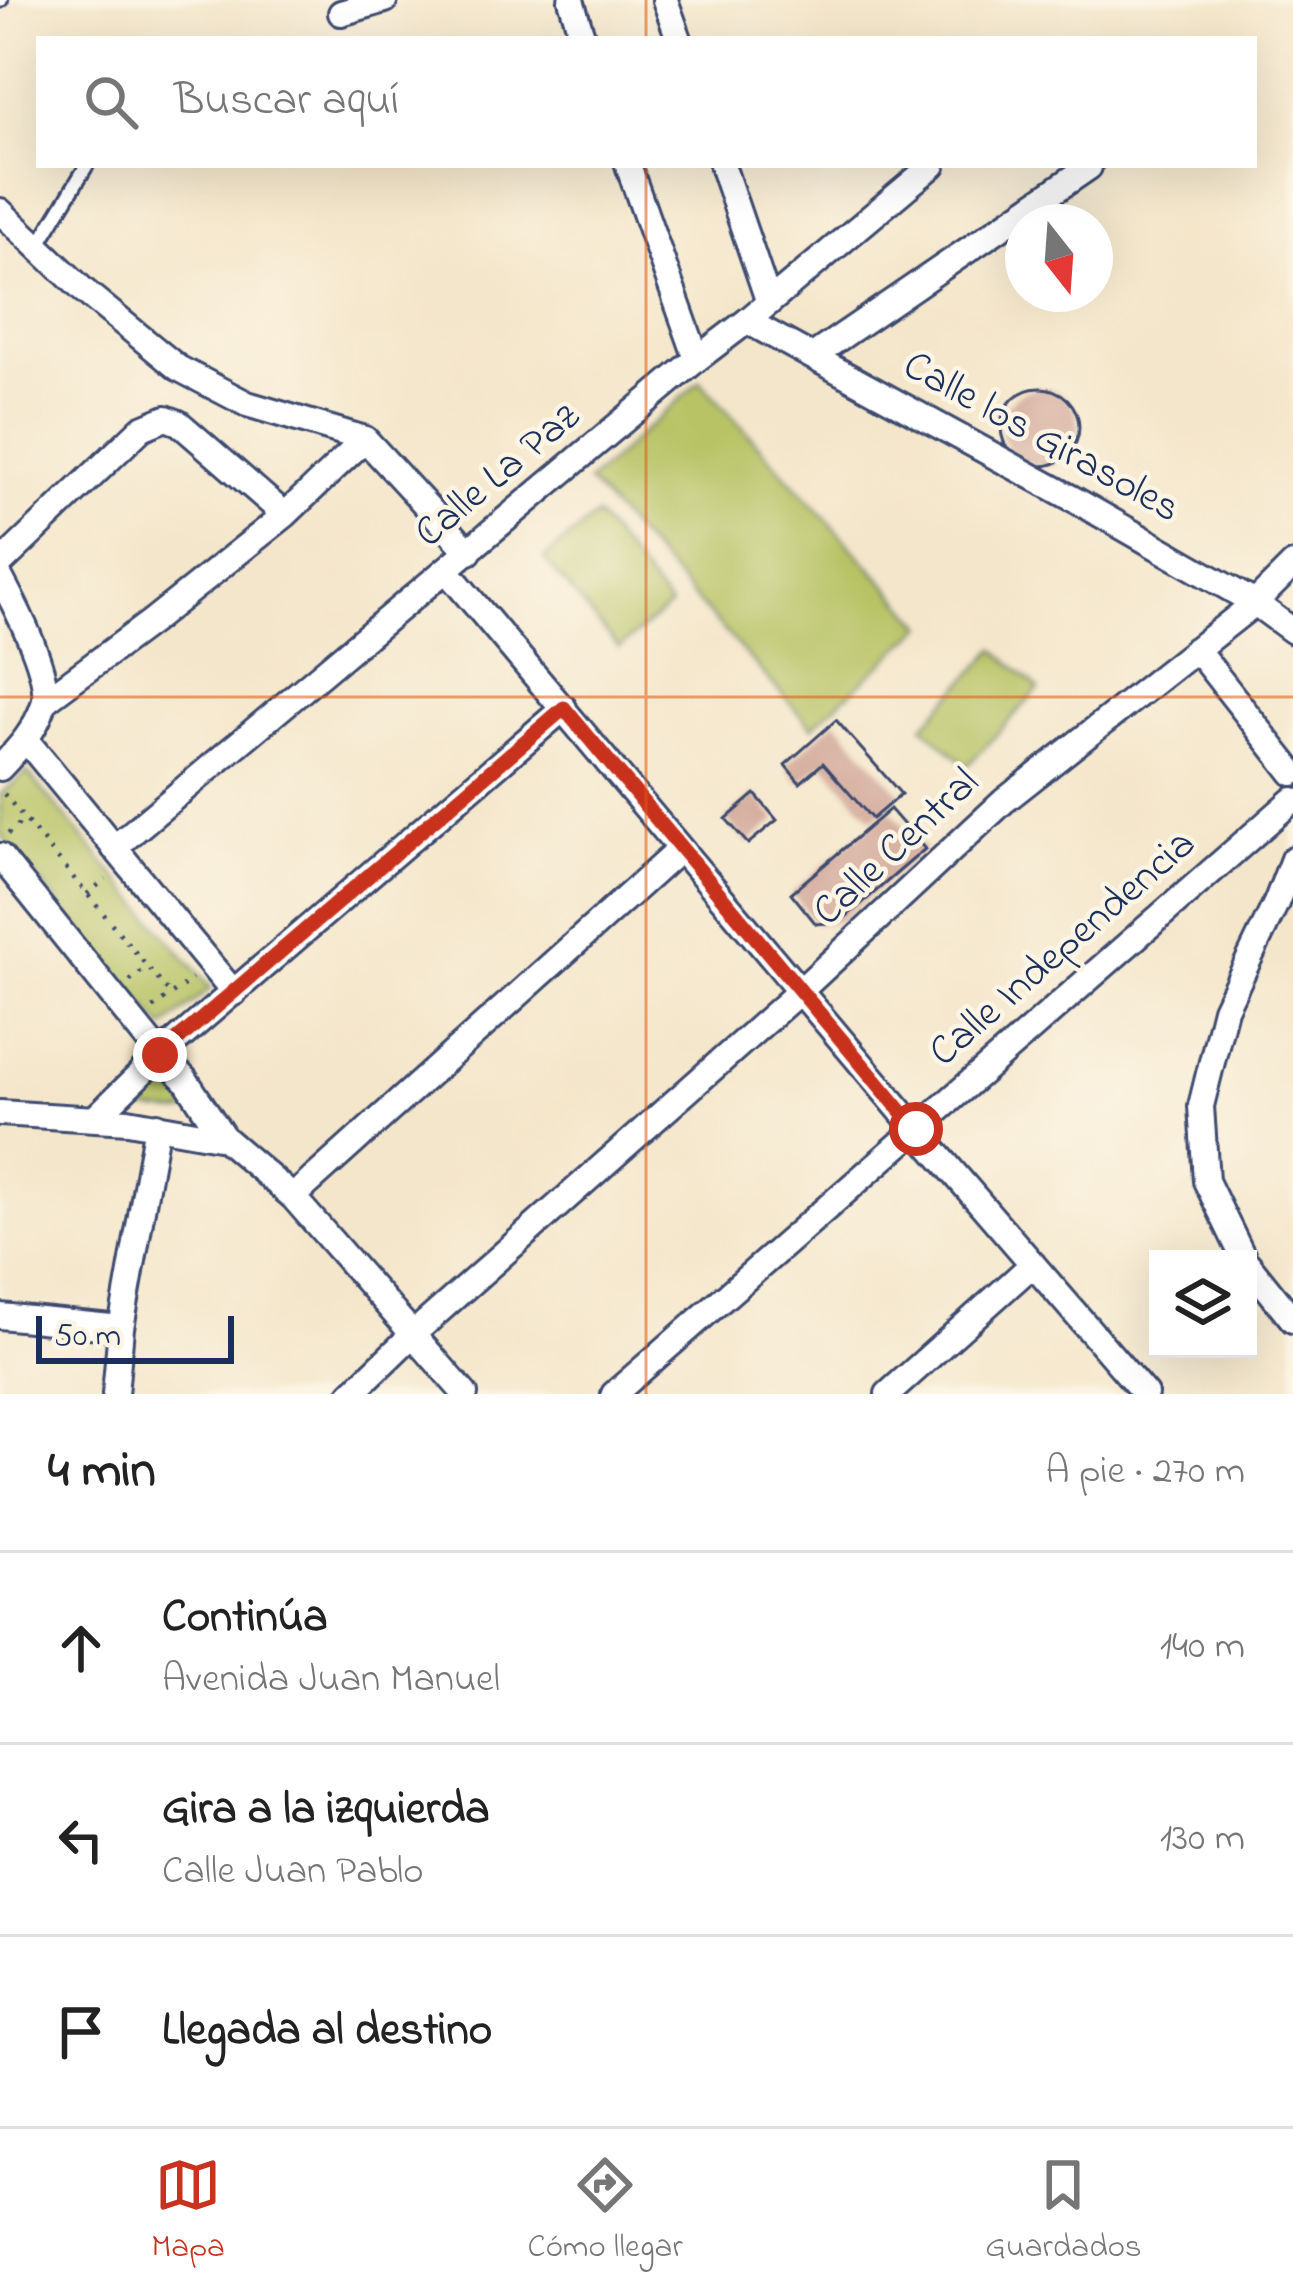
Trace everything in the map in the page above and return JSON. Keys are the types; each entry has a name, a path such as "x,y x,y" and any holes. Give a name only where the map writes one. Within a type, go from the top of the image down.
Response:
{"street":[{"path":"341,13 385,0"},
{"path":"571,0 582,36"},
{"path":"665,0 678,36"},
{"path":"629,168 697,359"},
{"path":"723,168 769,303"},
{"name":"Calle La Paz","path":"114,848 929,168"},
{"path":"813,356 1088,168"},
{"path":"0,211 178,368 248,404 364,439 469,552"},
{"name":"Calle los Girasoles","path":"747,321 1077,501 1255,603 1293,631"},
{"path":"0,564 142,428 166,418 179,423 285,514"},
{"path":"0,768 26,740 46,700 285,514 364,439"},
{"name":"Calle Central","path":"351,1394 1004,801 1255,603 1293,565"},
{"path":"446,571 1145,1394"},
{"path":"0,577 34,647 46,700"},
{"path":"1196,649 1293,773"},
{"path":"95,1118 160,1055 564,708"},
{"path":"26,740 234,993"},
{"name":"Calle Independencia","path":"614,1394 1293,800"},
{"path":"2,847 160,1055 185,1079 224,1138 293,1197 465,1394"},
{"path":"293,1197 680,849"},
{"path":"1240,1250 1206,1181 1201,1106 1225,1009 1293,859"},
{"path":"0,1113 95,1118 224,1138"},
{"path":"115,1394 121,1328 157,1125"},
{"path":"888,1394 1033,1264"},
{"path":"1257,1276 1293,1320"},
{"path":"0,1316 121,1328"}],"lane":[{"path":"37,248 85,168"}],"path":[{"path":"4,794 171,995"},
{"path":"2,847 25,819"},
{"path":"87,894 106,879"},
{"path":"153,1009 191,979"}],"green space":[{"path":"700,381 924,626 812,727 588,482"},
{"path":"596,516 670,606 619,648 544,559"},
{"path":"995,649 1039,689 967,766 923,726"},
{"path":"27,772 211,988 164,1028 0,834 0,795"},
{"path":"160,1073 173,1073 197,1109 179,1113 136,1109 136,1092"}],"building":[{"path":"1040,388 1068,399 1079,427 1068,455 1040,466 1012,455 1001,427 1012,399"},
{"path":"836,720 901,794 872,819 823,763 800,783 785,765"},
{"path":"755,794 777,820 748,844 726,819"},
{"path":"890,809 925,849 840,922 816,924 791,893"}],"route":[{"path":"160,1055 564,708 916,1129"}]}
